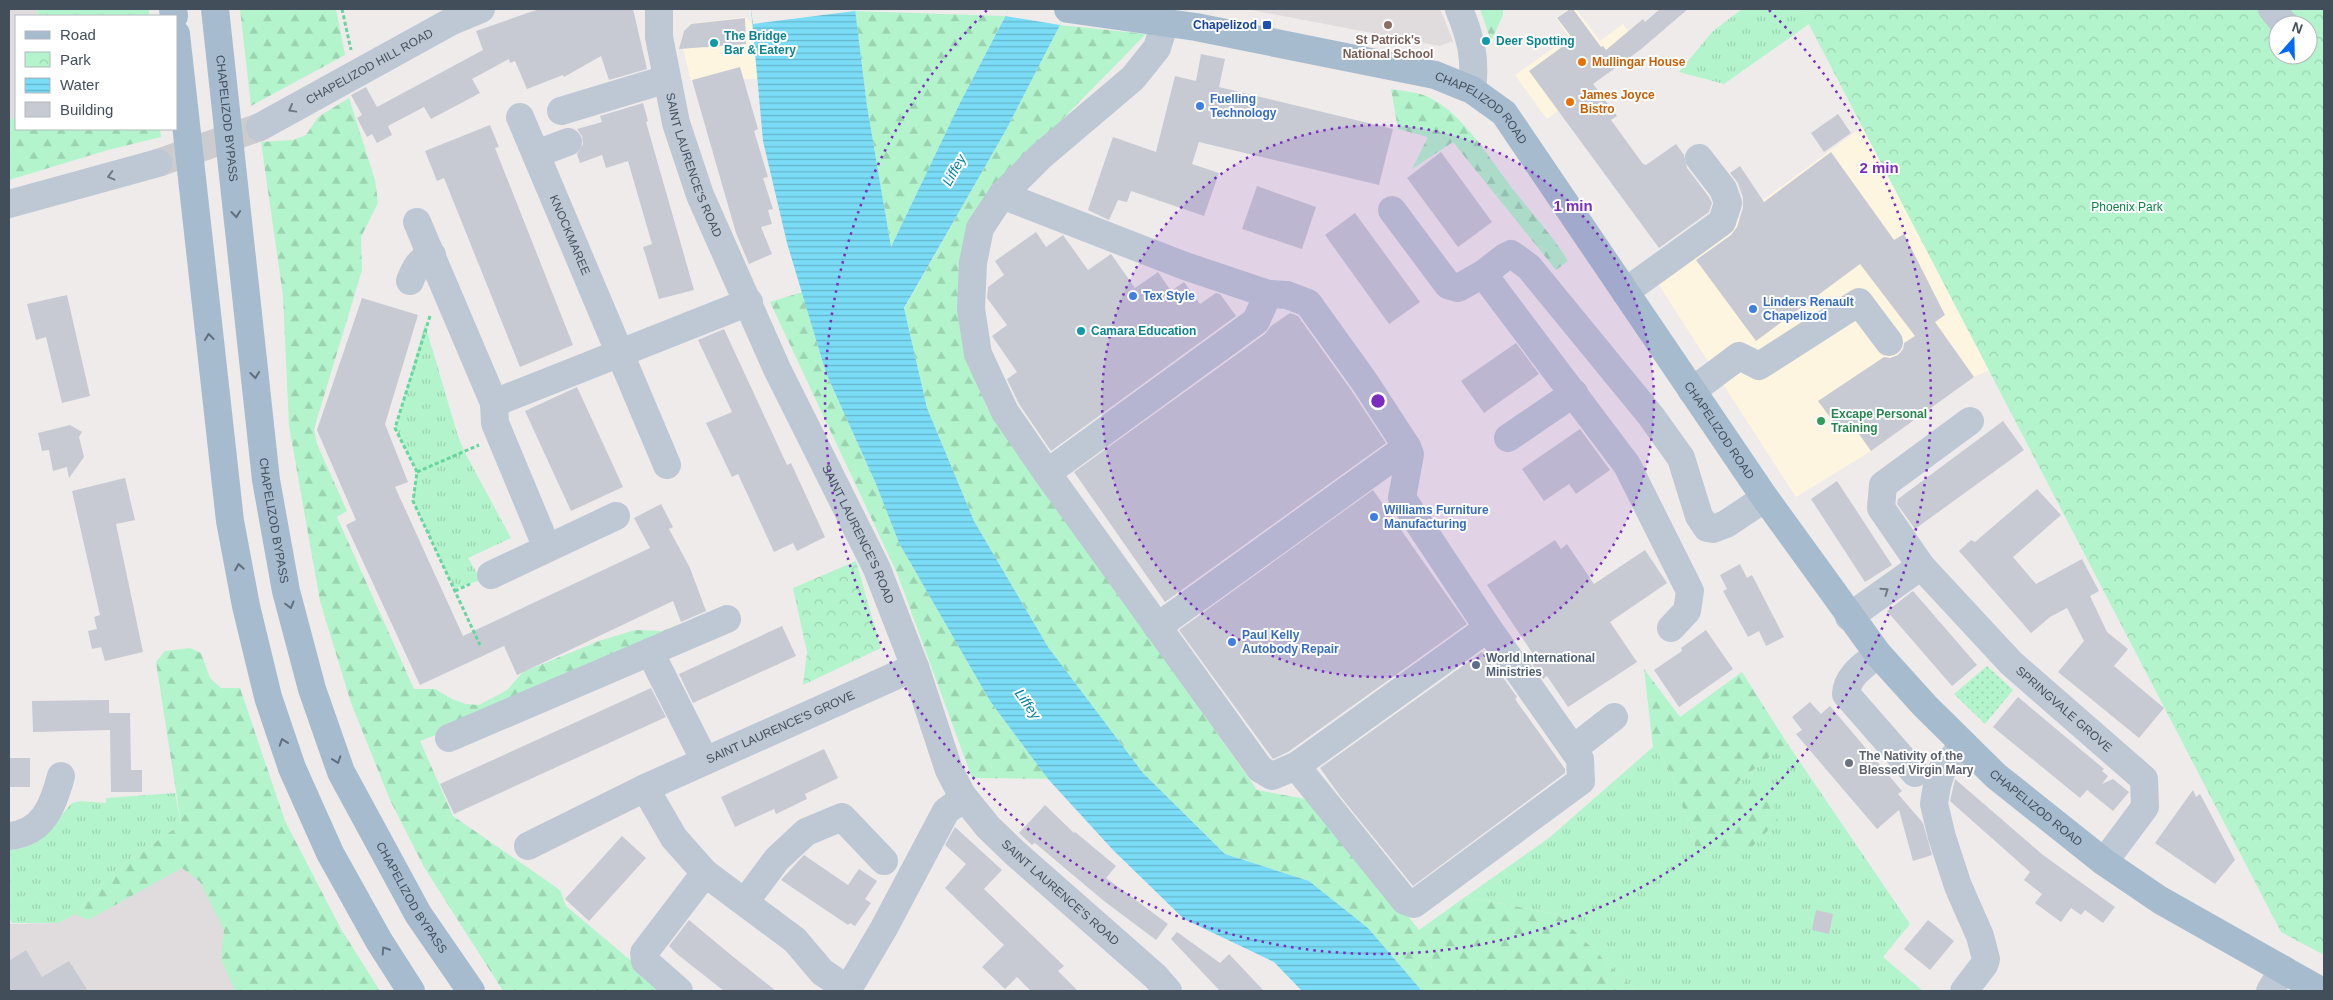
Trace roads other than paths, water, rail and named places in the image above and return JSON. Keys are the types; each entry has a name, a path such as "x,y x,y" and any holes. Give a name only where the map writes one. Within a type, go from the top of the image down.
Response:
{"main road":[{"name":"CHAPELIZOD BYPASS","path":"215,9 266,480 289,600 312,689 341,772 418,914 471,991"},
{"name":"CHAPELIZOD ROAD","path":"1077,9 1165,22 1435,75 1472,90 1504,113 1765,498 1878,654 1996,776 2104,862 2277,980 2321,991"},
{"path":"178,52 230,521 246,606 268,697 292,768 330,853 379,941 411,991"}],"street":[{"name":"CHAPELIZOD HILL ROAD","path":"260,128 356,74 450,15 481,9"},
{"name":"SAINT LAURENCE'S ROAD","path":"659,9 659,37 676,124 700,195 778,369 877,568 915,667 949,770 964,798 988,827 1156,977 1168,991"},
{"path":"1459,9 1472,41 1475,68 1472,90"},
{"path":"1165,22 1158,48 1133,78 1041,156 1002,195 980,228 974,263 971,300 974,327 978,354 1005,412 1260,769 1272,776 1296,766 1488,628"},
{"path":"562,111 667,80"},
{"name":"KNOCKMAREE","path":"520,117 667,465"},
{"path":"536,154 568,142"},
{"path":"1625,292 1722,222 1728,203 1723,189 1699,158"},
{"path":"9,204 158,164"},
{"path":"1002,195 1185,266 1268,294 1287,295 1308,303 1364,381 1407,447 1410,454 1402,498 1488,628 1580,759 1581,781 1414,904 1405,901 1296,766"},
{"path":"1392,210 1448,285 1458,288 1483,274 1505,256 1511,254 1529,267 1652,416 1681,458 1699,516 1708,528 1713,529 1726,524 1765,498"},
{"path":"417,222 494,403 495,423 547,548"},
{"path":"410,281 415,268 423,259 432,255"},
{"path":"1483,274 1627,465 1690,591 1687,612 1672,628"},
{"path":"1047,473 1256,321 1268,294"},
{"path":"494,403 748,302"},
{"path":"1692,391 1739,356 1759,366 1859,302 1889,342"},
{"path":"1508,438 1574,393"},
{"name":"SPRINGVALE GROVE","path":"1970,421 1883,485 1881,508 1921,566 2011,663 2144,779 2145,807 2104,862"},
{"path":"1157,627 1407,447"},
{"path":"491,575 616,516"},
{"path":"1850,616 1921,566"},
{"path":"449,738 728,619"},
{"path":"650,652 705,761"},
{"path":"1878,654 1852,677 1847,686 1846,694 1915,773"},
{"name":"SAINT LAURENCE'S GROVE","path":"528,846 645,788 915,667"},
{"path":"1573,749 1614,717"},
{"path":"1964,745 1942,770 1934,804 1942,837 1958,886 1980,936 1986,959 1984,965 1964,991"},
{"path":"9,836 36,827 47,815 54,800 61,776"},
{"path":"645,788 674,838 705,873 795,940 822,972 842,987 884,928 946,811 964,798"},
{"path":"745,902 777,859 806,832 842,817 884,861"},
{"path":"679,991 645,961 644,953 705,873"}],"water":[{"name":"Liffey","path":"751,9 855,9 867,106 891,247 960,103 1009,9 1065,9 1060,25 1006,130 904,308 927,408 974,521 1048,647 1143,773 1225,854 1309,881 1368,928 1422,991 1302,991 1274,962 1184,919 1113,850 1048,779 990,701 899,543 876,484 826,373 787,243 763,141"}],"tunnel":[{"path":"158,163 260,127"}],"place":[{"name":"Chapelizod","path":"1267,25"},
{"name":"St Patrick's National School","path":"1388,25"},
{"name":"Deer Spotting","path":"1486,41"},
{"name":"The Bridge Bar & Eatery","path":"714,43"},
{"name":"Mullingar House","path":"1582,62"},
{"name":"James Joyce Bistro","path":"1570,102"},
{"name":"Fuelling Technology","path":"1200,106"},
{"name":"Tex Style","path":"1133,296"},
{"name":"Linders Renault Chapelizod","path":"1753,309"},
{"name":"Camara Education","path":"1081,331"},
{"name":"Excape Personal Training","path":"1821,421"},
{"name":"Williams Furniture Manufacturing","path":"1374,517"},
{"name":"Paul Kelly Autobody Repair","path":"1232,642"},
{"name":"World International Ministries","path":"1476,665"},
{"name":"The Nativity of the Blessed Virgin Mary","path":"1849,763"}],"park label":[{"name":"Phoenix Park","path":"2127,207"}]}
